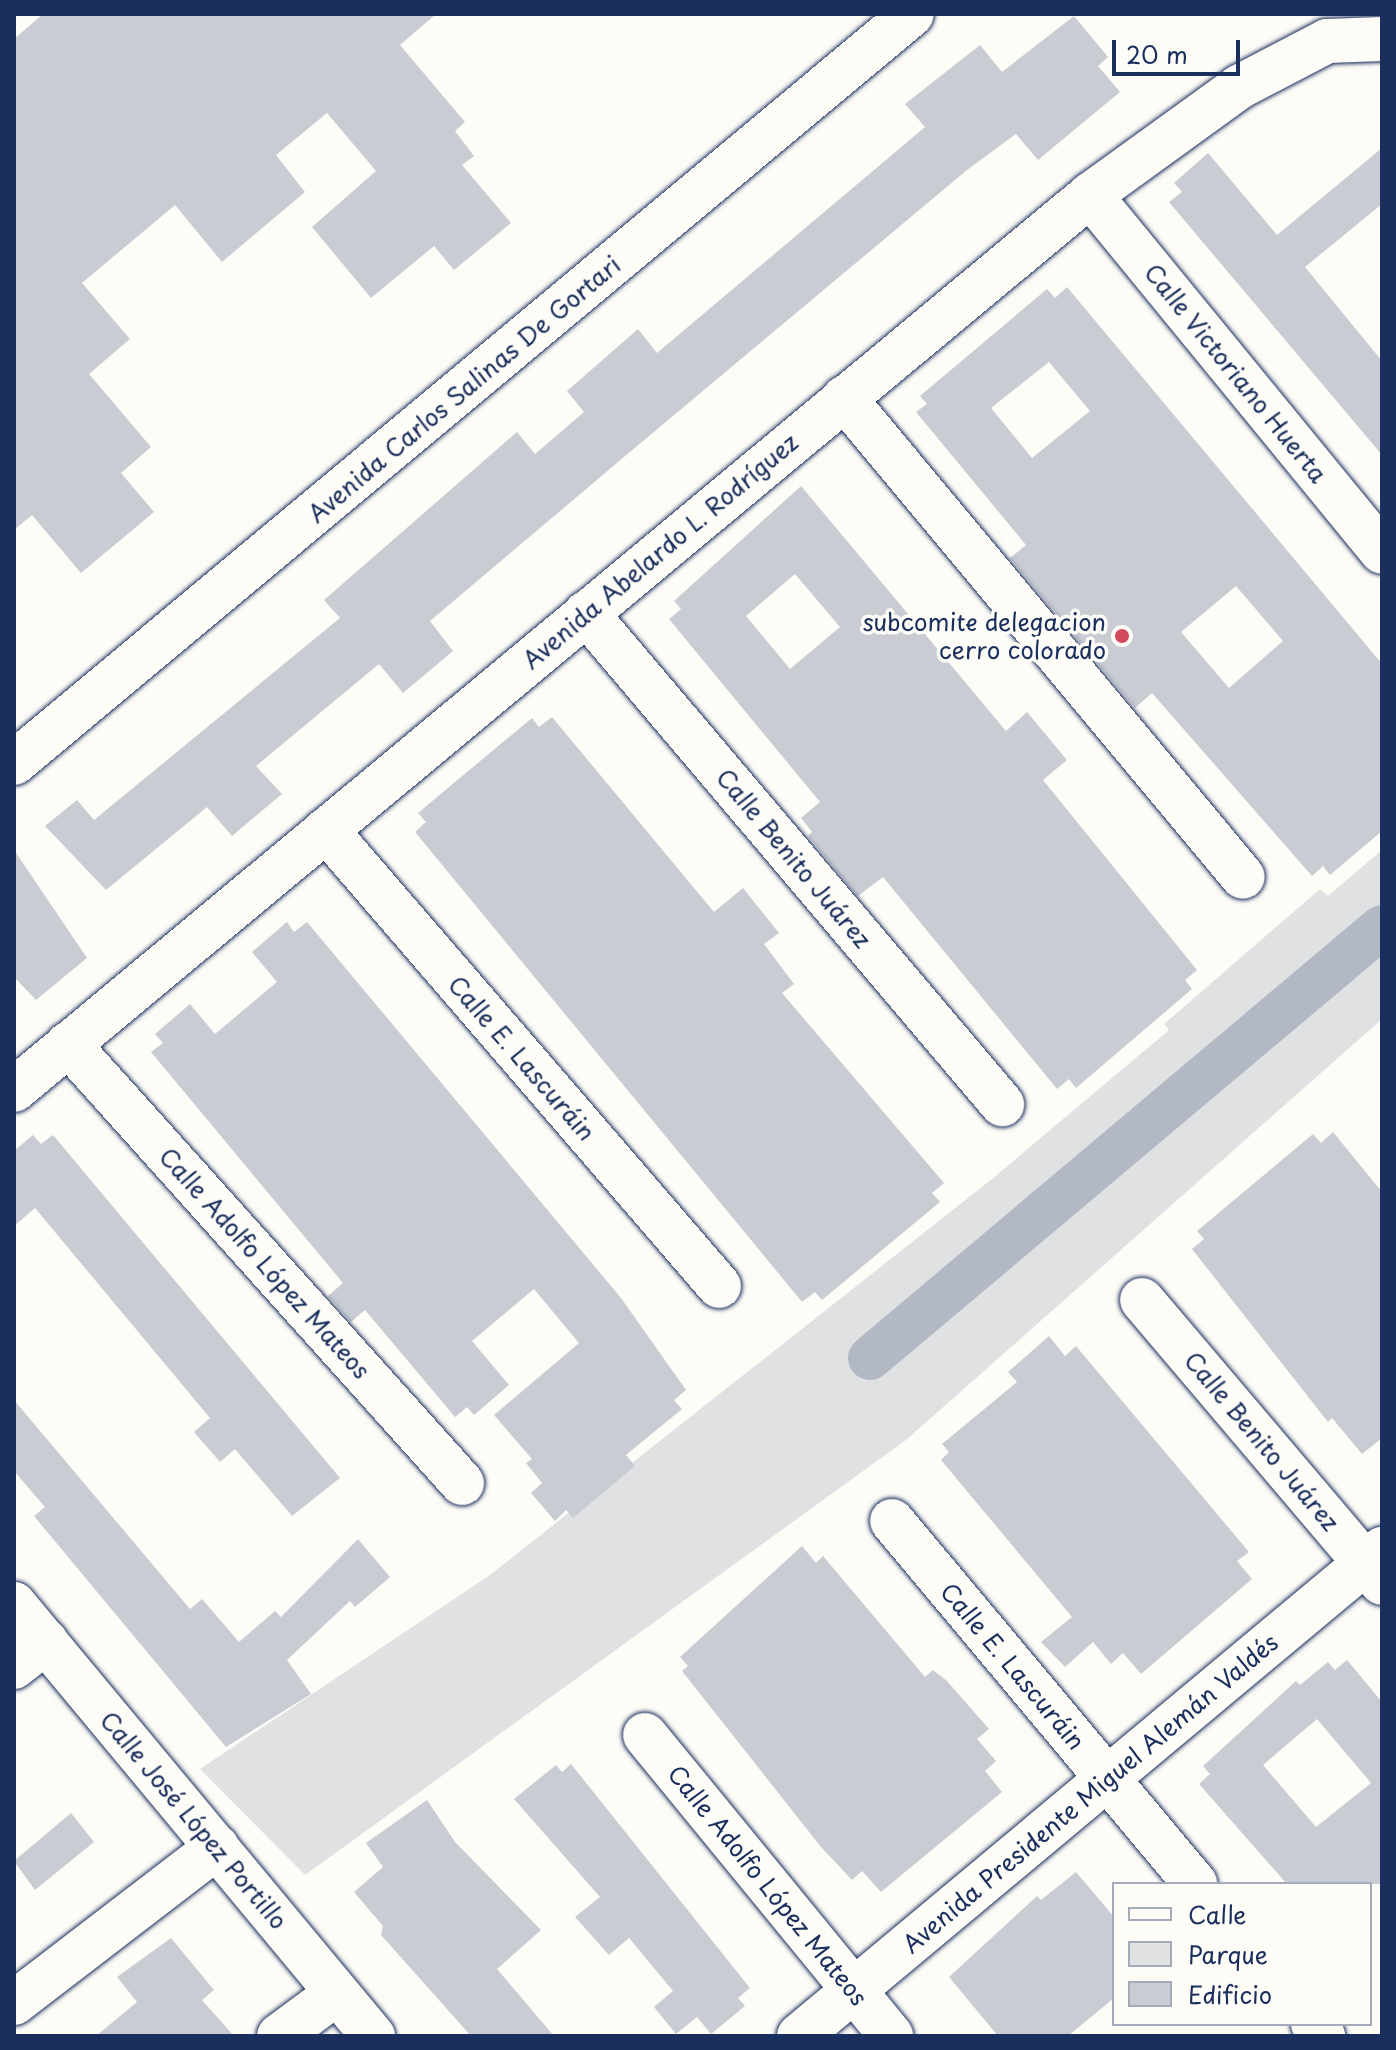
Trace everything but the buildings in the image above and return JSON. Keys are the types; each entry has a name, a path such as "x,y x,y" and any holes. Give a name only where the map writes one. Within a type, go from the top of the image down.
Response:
{"street":[{"name":"Avenida Carlos Salinas De Gortari","path":"14,763 912,14"},
{"name":"Avenida Abelardo L. Rodríguez","path":"14,1090 1090,195 1239,87 1329,28 1382,39"},
{"name":"Calle Victoriano Huerta","path":"1090,195 1382,552"},
{"path":"844,398 1243,877"},
{"name":"Calle Benito Juárez","path":"586,613 1002,1104"},
{"name":"Calle E. Lascuráin","path":"326,830 719,1286"},
{"name":"Calle Adolfo López Mateos","path":"68,1044 462,1483"},
{"name":"Calle Benito Juárez","path":"1142,1300 1376,1565"},
{"name":"Calle E. Lascuráin","path":"892,1521 1194,1882"},
{"name":"Avenida Presidente Miguel Alemán Valdés","path":"799,2036 1107,1778 1376,1565"},
{"name":"Calle José López Portillo","path":"14,1604 30,1655 217,1847 373,2036"},
{"name":"Calle Adolfo López Mateos","path":"645,1735 891,2036"},
{"path":"14,2003 217,1847"},
{"path":"279,2036 337,1993"}],"green space":[{"path":"1382,850 1382,1019 906,1440 305,1875 200,1769 490,1575 992,1179 1169,1030 1164,1024 1320,889 1328,896"}],"waterway":[{"path":"870,1358 1382,927"}],"place":[{"name":"subcomite delegacion cerro colorado","path":"1122,636"}]}
